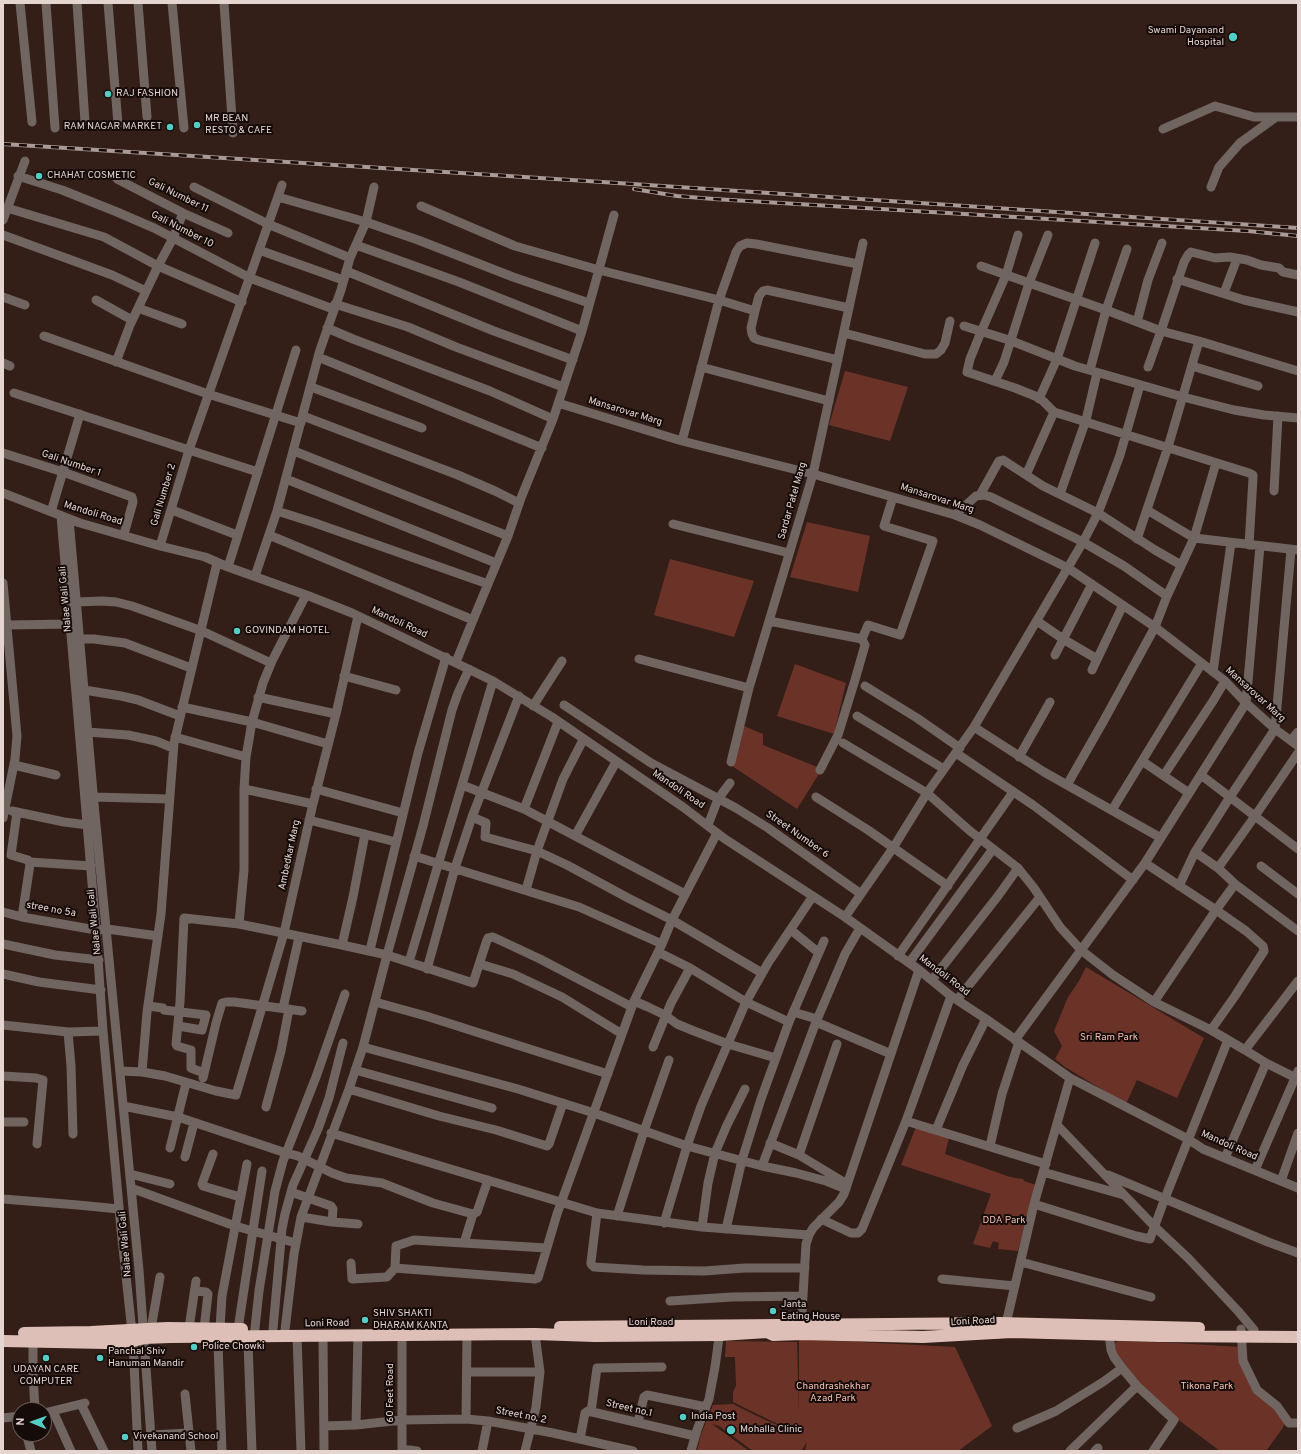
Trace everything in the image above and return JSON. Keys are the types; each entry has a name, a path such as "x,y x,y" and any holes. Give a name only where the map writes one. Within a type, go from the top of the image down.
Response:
{"highway":[{"name":"Loni Road","path":"3,1341 106,1343 139,1332 189,1328 238,1329 252,1336 279,1329 720,1330 767,1332 773,1335 801,1329 923,1337 1005,1328 1240,1333 1298,1337"},
{"name":"Loni Road","path":"1005,1328 1012,1332 1109,1334 1240,1333 1254,1330 1298,1330"},
{"name":"Loni Road","path":"3,1333 139,1332 252,1336 535,1334 595,1336 720,1330"}],"street":[{"path":"20,3 32,122"},
{"path":"46,3 55,128"},
{"path":"77,3 85,122"},
{"path":"108,3 118,124"},
{"path":"138,3 147,117"},
{"path":"172,3 184,128"},
{"path":"224,3 233,133"},
{"path":"1163,129 1215,106 1254,117 1298,117"},
{"path":"1211,186 1219,167 1240,143 1276,117"},
{"path":"3,220 7,201 25,161"},
{"name":"Gali Number 10","path":"18,176 62,190 154,228 250,278 334,306 408,327 456,347 563,387"},
{"name":"Gali Number 11","path":"117,179 228,233"},
{"name":"Gali Number 2","path":"160,546 189,450 282,185"},
{"path":"255,576 277,511 318,357 350,258 366,222 374,187"},
{"path":"194,188 268,224 350,258"},
{"path":"278,197 366,222 590,304"},
{"path":"7,201 104,237 158,266 242,302"},
{"path":"421,206 515,246 599,270 719,300 754,311"},
{"path":"116,362 132,320 173,238 183,212"},
{"path":"456,662 508,536 519,503 553,419 582,332 614,215"},
{"path":"3,235 112,275 146,291"},
{"path":"1018,235 1006,275 966,371 1040,399 1054,412 1086,420 1253,475 1249,545"},
{"path":"995,381 1004,362 1009,340 1028,283 1048,235"},
{"path":"682,441 719,300 736,252 740,246 747,243 756,244 858,264"},
{"name":"Sardar Patel Marg","path":"731,762 749,688 813,474 863,243"},
{"path":"1040,399 1057,359 1095,243"},
{"path":"1137,322 1148,280 1162,243"},
{"path":"356,245 459,282 582,332"},
{"path":"1060,494 1086,420 1106,310 1127,249"},
{"path":"259,250 344,280"},
{"path":"1148,368 1162,331 1177,279 1184,262 1191,252 1215,258 1230,257 1247,260 1261,265 1279,268 1283,272 1298,275"},
{"path":"1224,293 1235,264"},
{"path":"981,266 1162,331 1298,371"},
{"path":"346,271 494,331 573,360"},
{"path":"1177,279 1259,304 1298,312"},
{"path":"838,360 754,338 752,328 754,311 759,296 763,291 767,290 849,308"},
{"path":"3,297 25,305"},
{"path":"96,300 132,320"},
{"path":"138,308 182,324"},
{"path":"844,333 925,354 936,354 941,350 945,343 950,320"},
{"path":"964,326 1009,340 1094,372 1183,397 1234,410 1298,418"},
{"path":"327,328 490,391 553,419"},
{"path":"44,336 208,394 276,415 302,420 458,475 519,503"},
{"path":"1137,539 1168,447 1199,341"},
{"path":"228,567 296,350"},
{"path":"318,357 542,448"},
{"path":"1192,366 1258,386"},
{"path":"701,367 829,401"},
{"path":"845,917 893,848 926,793 974,728 1083,542 1098,513 1110,482 1140,385"},
{"path":"311,387 422,428"},
{"path":"14,393 258,472"},
{"name":"Mansarovar Marg","path":"558,403 682,441 813,474 955,515 1068,568 1092,584 1155,627 1225,681 1246,703 1275,729 1294,743"},
{"path":"1026,475 1054,412"},
{"path":"50,512 80,414"},
{"path":"1274,491 1278,416"},
{"path":"294,451 508,536"},
{"name":"Gali Number 1","path":"3,453 63,472 132,497 133,502 124,534"},
{"path":"980,495 1000,460 1003,460 1060,494 1098,513 1137,539 1181,565"},
{"path":"1067,784 1155,627 1167,596 1194,538 1216,462"},
{"path":"286,479 496,564"},
{"name":"Mandoli Road","path":"3,493 65,517 160,546 205,557 255,576 358,616 493,681 558,722 708,825 725,839 845,917 919,970 954,998 1070,1078 1101,1093 1203,1149 1298,1188"},
{"path":"955,515 976,496 980,495 992,497 1083,542 1124,566 1167,596"},
{"path":"820,770 838,735 850,698 864,645 862,639 868,625 900,635 933,541 884,526 894,497"},
{"path":"172,510 237,535"},
{"path":"1147,510 1194,538 1294,550 1275,729 1195,852 1179,886"},
{"path":"277,511 488,584"},
{"path":"65,517 70,624 76,639 103,1031 119,1209 139,1332 152,1451"},
{"name":"Nalae Wali Gali","path":"65,517 77,602 76,639 84,690 93,797 124,1106 131,1188 139,1332"},
{"path":"673,524 789,553"},
{"path":"269,535 473,620"},
{"path":"1213,672 1232,543"},
{"path":"990,1146 1002,1094 1017,1041 1145,863 1246,703 1260,546"},
{"path":"142,1072 148,1006 158,936 173,748 191,668 202,631 217,562"},
{"path":"3,584 17,736 14,765 4,814 17,812 64,822 88,825"},
{"path":"1055,655 1092,584"},
{"path":"239,924 244,870 244,789 246,757 252,722 258,697 271,663 306,596"},
{"path":"77,602 116,602 155,614 202,631 271,663"},
{"path":"1092,670 1123,605"},
{"name":"Ambedkar Marg","path":"202,1087 235,1096 284,933 316,789 336,714 358,616"},
{"path":"769,621 862,639"},
{"path":"1037,621 1063,639 1097,659"},
{"path":"6,626 70,624"},
{"path":"76,639 106,640 125,643 191,668"},
{"path":"370,950 403,813 446,658"},
{"path":"639,659 749,688"},
{"path":"533,706 562,661"},
{"path":"1112,810 1202,663"},
{"path":"279,1329 301,1217 355,1070 375,1002 414,856 424,826 455,701 469,669"},
{"path":"344,676 396,690"},
{"path":"409,962 493,681"},
{"path":"1164,775 1225,681"},
{"path":"865,686 917,718 1013,792 1133,880"},
{"path":"84,690 138,700 180,716"},
{"path":"427,969 455,868 472,817 519,696"},
{"path":"258,697 336,714"},
{"path":"1020,757 1050,702"},
{"name":"Street Number 6","path":"564,705 651,763 736,808 768,828 861,894"},
{"path":"182,707 252,722 328,744"},
{"path":"857,716 944,769"},
{"path":"524,809 558,722"},
{"path":"974,728 1020,757 1161,838"},
{"path":"87,732 128,735 156,741 173,748"},
{"path":"1294,743 1298,732"},
{"path":"175,737 246,757"},
{"path":"526,890 547,821 563,779 583,740"},
{"path":"843,743 926,793 980,839 1018,868 1034,888 1060,927 1081,950 1113,975 1154,1002 1211,1030 1266,1063 1297,1076 1256,1170"},
{"path":"1218,868 1298,753"},
{"path":"1142,761 1189,794"},
{"path":"575,836 616,762"},
{"path":"14,765 56,775"},
{"path":"1201,775 1298,849"},
{"path":"708,825 718,799 730,782"},
{"path":"462,784 524,809 685,894"},
{"path":"244,789 313,804"},
{"path":"316,789 403,813"},
{"path":"898,956 1013,792"},
{"path":"93,797 169,799"},
{"path":"816,797 868,830 948,886"},
{"path":"17,812 11,855 30,862 91,866"},
{"path":"472,817 486,823 485,837 537,851 566,865 672,920 762,973"},
{"path":"309,820 396,842"},
{"path":"395,1268 535,1279 539,1277 546,1248 561,1202 633,1004 672,920 717,833"},
{"path":"342,945 365,834"},
{"path":"909,964 993,849"},
{"path":"1195,852 1218,868 1235,884 1298,931"},
{"path":"414,856 439,862 579,907 660,948 746,1002 789,1022"},
{"path":"22,917 30,862"},
{"path":"1145,863 1246,931 1265,949 1264,953 1244,984 1211,1030"},
{"path":"1261,866 1298,894"},
{"path":"932,980 1018,868"},
{"path":"1154,1002 1235,884"},
{"path":"664,1223 687,1146 713,1076 746,1002 762,973 813,896"},
{"path":"821,1220 851,1233 858,1233 862,1229 954,998 1040,897"},
{"name":"stree no 5a","path":"3,912 22,917 96,930 158,936"},
{"path":"204,1073 191,1068 192,1050 176,1045 184,918 239,924 370,950 473,983 480,964 486,940 488,938 493,938 633,1004 665,1016 677,1024 728,1044 776,1058"},
{"path":"762,1166 816,1021 845,954 860,928"},
{"path":"791,930 819,953"},
{"path":"266,1107 280,1051 298,936"},
{"path":"726,1229 742,1160 776,1058 793,1012 824,941"},
{"path":"3,944 54,955 99,960"},
{"path":"480,964 513,974 562,997 622,1034"},
{"path":"653,1047 665,1016 690,968"},
{"path":"801,1329 806,1244 813,1228 842,1198 847,1187 919,970"},
{"path":"3,974 39,982 101,990"},
{"path":"1245,1050 1298,981"},
{"path":"252,1451 252,1336 275,1191 283,1161 316,1077 345,994"},
{"path":"120,1071 142,1072 166,1076 202,1087 204,1073 222,1003 226,1002 302,1011"},
{"path":"375,1002 426,1016 608,1074"},
{"path":"148,1006 163,1008 164,1010 206,1015 202,1030 178,1026"},
{"path":"793,1012 891,1054"},
{"path":"936,1130 961,1069 986,1019"},
{"path":"3,1025 68,1032 103,1031"},
{"path":"68,1032 71,1066 73,1134"},
{"path":"1034,1204 1148,1239 1151,1238 1165,1198 1228,1040"},
{"path":"279,1329 282,1239 285,1214 291,1192 318,1129 329,1098 343,1043"},
{"path":"799,1155 837,1044"},
{"path":"362,1047 518,1089 594,1113 687,1146 847,1187"},
{"path":"617,1216 644,1131 669,1060"},
{"path":"1225,1158 1266,1063"},
{"path":"355,1070 492,1108"},
{"path":"3,1076 36,1078 42,1080 37,1144"},
{"path":"1005,1328 1034,1204 1070,1078"},
{"path":"170,1148 186,1083"},
{"path":"349,1089 439,1116 496,1130 547,1146 563,1103"},
{"path":"702,1227 708,1183 716,1153 727,1125 745,1089"},
{"path":"124,1106 178,1117 298,1156 332,1173 346,1178 382,1183 433,1203 473,1214"},
{"path":"906,1121 990,1146 1044,1168 1125,1195"},
{"path":"3,1122 24,1122"},
{"path":"185,1157 194,1123"},
{"path":"1057,1125 1155,1227 1198,1269 1254,1330"},
{"path":"331,1133 597,1213 702,1227 809,1235"},
{"path":"1281,1181 1297,1137"},
{"path":"770,1143 799,1155 847,1187"},
{"path":"213,1154 203,1186 240,1197"},
{"path":"220,1328 222,1296 247,1164"},
{"path":"238,1329 262,1171"},
{"path":"130,1174 170,1184"},
{"path":"1104,1174 1298,1253"},
{"path":"464,1243 473,1214 477,1212 488,1180"},
{"path":"131,1188 235,1226 296,1243"},
{"path":"291,1192 309,1197 333,1207 332,1222"},
{"path":"3,1199 78,1204 119,1209"},
{"path":"597,1213 591,1262 594,1267 643,1270 704,1271 745,1268 805,1268"},
{"path":"301,1217 358,1224"},
{"path":"351,1263 353,1279 387,1277 395,1268 396,1247 399,1244 414,1240 546,1248"},
{"path":"1021,1262 1151,1297"},
{"path":"138,1451 139,1332 160,1277"},
{"path":"942,1279 1014,1286"},
{"path":"189,1328 196,1280"},
{"path":"195,1291 206,1292 208,1294 204,1329"},
{"path":"670,1301 732,1297 803,1296"},
{"path":"691,1451 706,1407 715,1367 720,1330"},
{"path":"1240,1333 1243,1361 1257,1390 1277,1406 1289,1422 1298,1422"},
{"path":"525,1451 536,1407 540,1372 535,1334"},
{"path":"1109,1334 1111,1350 1122,1368 1137,1386 1174,1420 1153,1451"},
{"path":"356,1425 358,1335"},
{"name":"60 Feet Road","path":"402,1335 402,1450"},
{"path":"466,1419 467,1335"},
{"path":"297,1336 301,1451"},
{"path":"323,1336 324,1451"},
{"path":"33,1341 35,1402"},
{"path":"218,1344 222,1451"},
{"path":"591,1412 597,1368 662,1367"},
{"path":"1017,1428 1056,1411 1103,1382 1122,1368"},
{"path":"467,1372 540,1372"},
{"path":"1070,1451 1137,1386"},
{"path":"184,1394 191,1451"},
{"path":"638,1422 644,1397 647,1395 706,1407"},
{"path":"52,1411 83,1404 104,1451"},
{"name":"Street no.1","path":"580,1439 585,1414 587,1412 638,1422 695,1436"},
{"path":"52,1419 71,1451"},
{"name":"Street no. 2","path":"324,1426 356,1425 402,1420 466,1419 488,1421 531,1429 634,1451"},
{"path":"482,1451 488,1421"},
{"path":"151,1435 189,1433"},
{"path":"402,1450 417,1451"}],"green space":[{"path":"845,371 908,387 890,441 829,425"},
{"path":"807,522 870,536 858,592 790,577"},
{"path":"670,559 754,581 734,637 654,615"},
{"path":"795,664 846,683 834,734 777,716"},
{"path":"744,726 763,734 763,745 822,769 797,809 732,766"},
{"name":"Sri Ram Park","path":"1086,967 1204,1038 1177,1098 1137,1080 1126,1104 1065,1067 1055,1059 1062,1046 1054,1031 1068,997 1079,981"},
{"name":"DDA Park","path":"916,1127 949,1138 945,1154 1010,1177 1023,1179 1024,1181 1036,1185 1018,1251 998,1249 999,1243 993,1241 990,1248 973,1244 991,1194 901,1165"},
{"name":"Chandrashekhar Azad Park","path":"800,1340 955,1347 992,1426 958,1451 805,1451 807,1442 801,1451 753,1451 719,1426 712,1424 749,1451 697,1451 701,1434 713,1405 733,1404 792,1431 733,1402 733,1392 736,1386 735,1357 725,1357 726,1341 797,1342 799,1411"},
{"name":"Tikona Park","path":"1118,1341 1240,1347 1243,1364 1285,1423 1282,1429 1266,1451 1220,1451 1168,1412 1143,1388 1114,1352 1115,1343"}],"railway":[{"path":"3,144 1298,228"},
{"path":"634,189 677,196 714,199 1248,231 1298,236"}],"place":[{"name":"Swami Dayanand Hospital","path":"1233,37"},
{"name":"RAJ FASHION","path":"108,94"},
{"name":"MR BEAN RESTO & CAFE","path":"197,125"},
{"name":"RAM NAGAR MARKET","path":"170,127"},
{"name":"CHAHAT COSMETIC","path":"39,176"},
{"name":"GOVINDAM HOTEL","path":"237,631"},
{"name":"Janta Eating House","path":"773,1311"},
{"name":"SHIV SHAKTI DHARAM KANTA","path":"365,1320"},
{"name":"Police Chowki","path":"194,1347"},
{"name":"UDAYAN CARE COMPUTER","path":"46,1358"},
{"name":"Panchal Shiv Hanuman Mandir","path":"100,1358"},
{"name":"India Post","path":"683,1417"},
{"name":"Mohalla Clinic","path":"731,1430"},
{"name":"Vivekanand School","path":"125,1437"}]}
